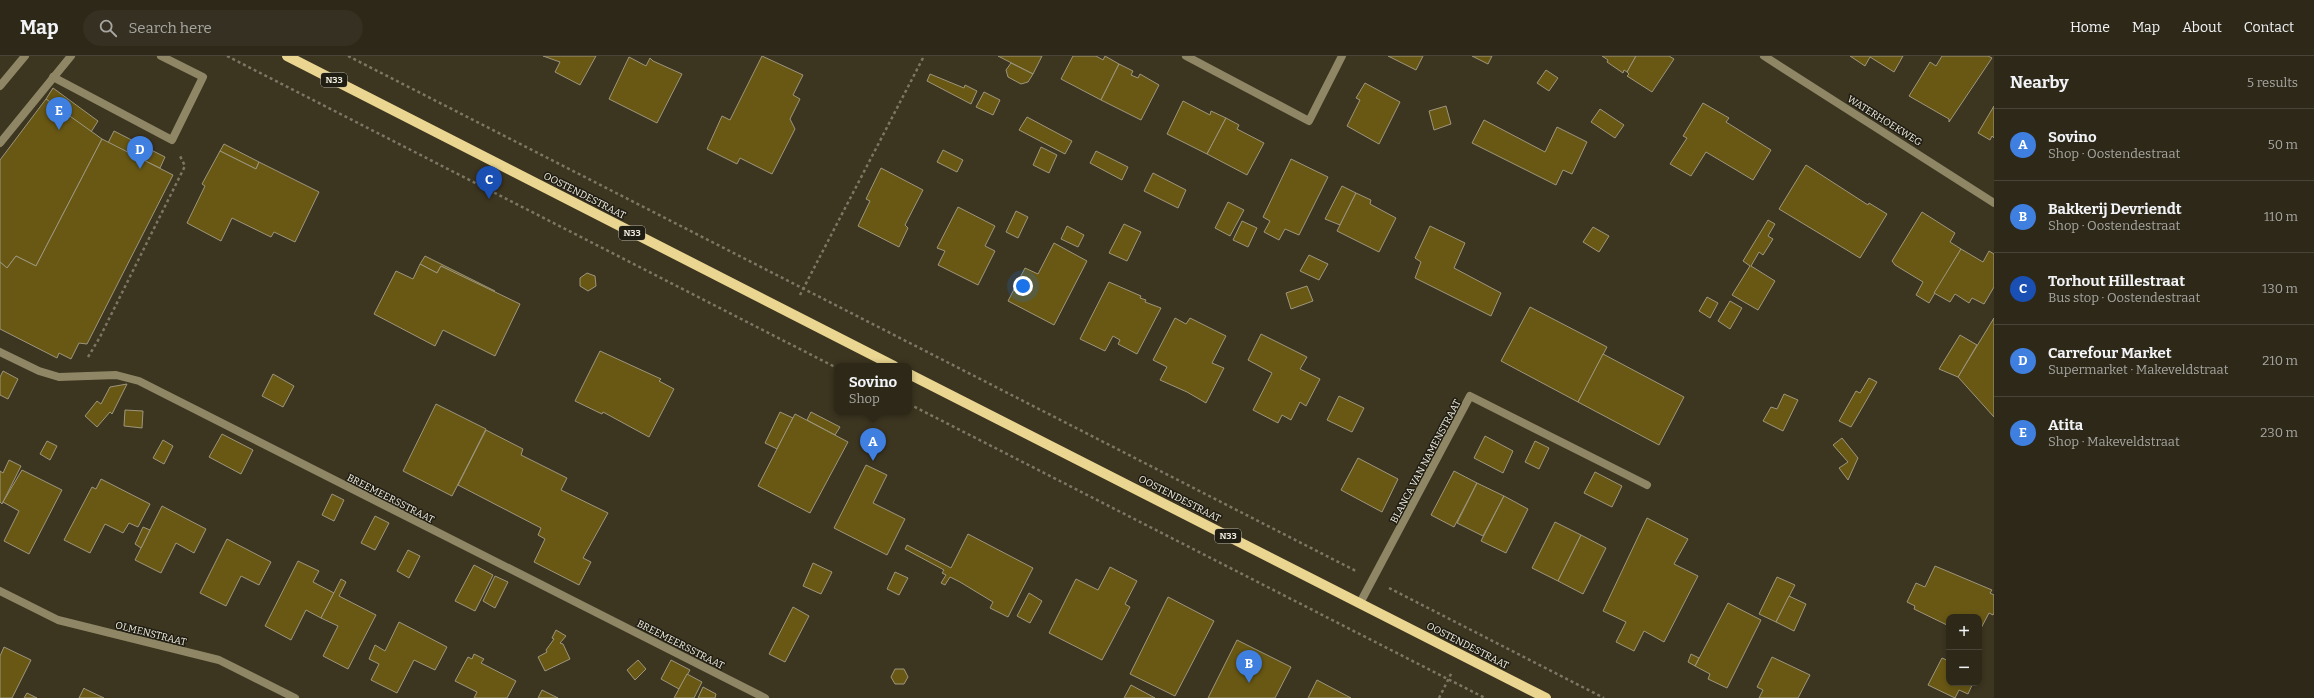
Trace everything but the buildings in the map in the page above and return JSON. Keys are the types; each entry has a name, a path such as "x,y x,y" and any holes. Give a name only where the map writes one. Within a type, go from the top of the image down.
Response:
{"main road":[{"name":"OOSTENDESTRAAT","path":"287,56 888,363"},
{"name":"OOSTENDESTRAAT","path":"912,376 1546,698"}],"street":[{"path":"0,86 25,56"},
{"path":"0,143 53,77 72,56"},
{"path":"53,77 172,140 203,77 161,56"},
{"path":"1186,56 1309,121 1342,56"},
{"name":"WATERHOEKWEG","path":"1764,56 1994,203"},
{"name":"BREEMEERSSTRAAT","path":"0,352 39,371 59,377 116,375 139,381 765,698"},
{"name":"BLANCA VAN NAMENSTRAAT","path":"1360,603 1470,396 1647,485"},
{"name":"OLMENSTRAAT","path":"0,591 58,620 219,660 295,698"}],"path":[{"path":"227,56 834,366"},
{"path":"348,56 803,290 1604,698"},
{"path":"778,338 924,56"},
{"path":"77,377 100,337 184,166 172,140"},
{"path":"912,406 1485,698"},
{"path":"1439,698 1461,654"}],"place":[{"name":"Atita","path":"59,130"},
{"name":"Carrefour Market","path":"140,169"},
{"name":"Torhout Hillestraat","path":"489,199"},
{"name":"Sovino","path":"873,461"},
{"name":"Bakkerij Devriendt","path":"1249,683"}]}
